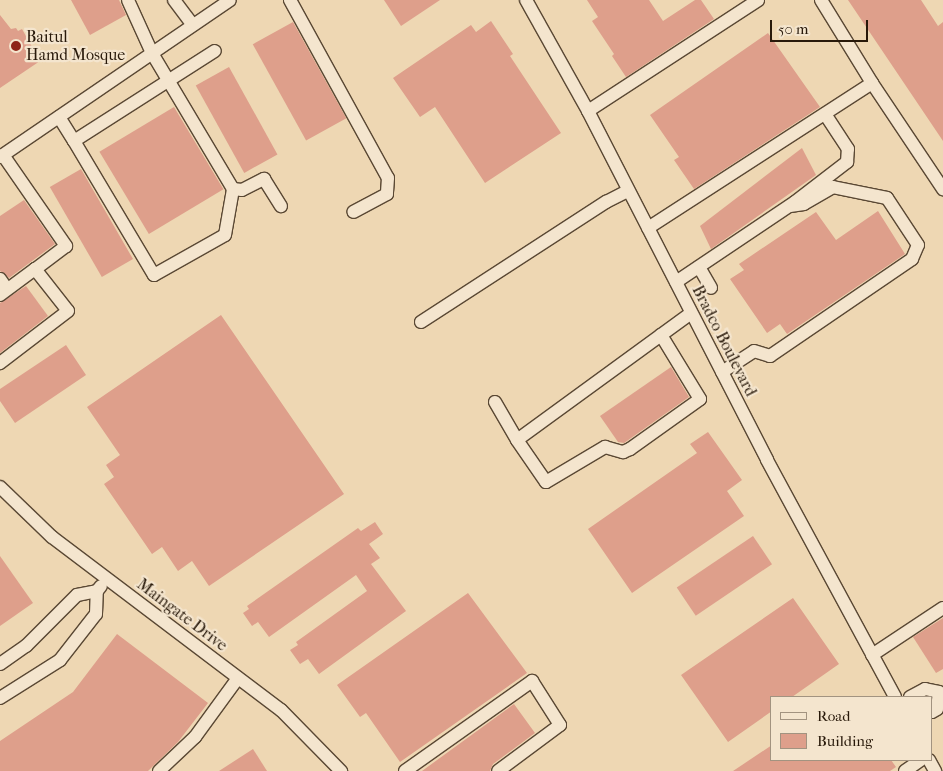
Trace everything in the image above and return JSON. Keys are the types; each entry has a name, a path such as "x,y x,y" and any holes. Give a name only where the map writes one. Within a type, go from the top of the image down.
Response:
{"street":[{"path":"59,117 154,275 225,235 233,190 152,53 128,0"},
{"path":"174,0 193,25"},
{"path":"2,288 35,269 66,246 1,156 230,0"},
{"path":"290,0 388,178 386,194 353,212"},
{"name":"Bradco Boulevard","path":"526,0 588,111 722,372 894,696"},
{"path":"588,111 758,0"},
{"path":"821,0 872,83 943,189"},
{"path":"74,141 216,51"},
{"path":"648,228 872,83"},
{"path":"676,282 790,206 847,162 848,149 825,114"},
{"path":"233,190 242,190 264,179 281,206"},
{"path":"722,372 754,351 770,356 912,259 918,245 887,198 833,187 804,204 790,206"},
{"path":"421,322 606,202 628,191"},
{"path":"698,267 711,288"},
{"path":"0,363 68,311 35,269"},
{"path":"517,440 692,313"},
{"path":"495,402 517,440 546,482 605,447 623,452 700,399 661,335"},
{"name":"Maingate Drive","path":"0,487 52,537 281,710 341,771"},
{"path":"0,698 60,660 96,614 97,591 107,579"},
{"path":"0,664 26,646 78,595 97,591"},
{"path":"872,655 943,608"},
{"path":"159,771 195,737 238,678"},
{"path":"405,771 532,681 560,725 498,771"},
{"path":"912,696 925,689 941,691 937,709 933,711"},
{"path":"905,771 920,761"}],"building":[{"path":"71,0 119,0 126,15 90,35"},
{"path":"384,0 440,0 401,26"},
{"path":"587,0 649,0 663,21 695,0 701,0 714,19 626,77 612,56 614,54 592,21 598,17"},
{"path":"848,0 921,0 938,26 943,22 943,141"},
{"name":"Baitul Hamd Mosque","path":"0,15 11,29 16,28 18,31 22,29 40,61 0,88"},
{"path":"491,21 513,54 510,56 561,133 485,183 435,107 420,117 393,78 471,25 476,32"},
{"path":"293,22 346,118 306,141 253,44"},
{"path":"768,33 820,107 694,189 674,160 679,157 650,115"},
{"path":"229,67 277,154 244,173 196,85"},
{"path":"174,107 223,189 149,234 99,152"},
{"path":"802,148 816,175 711,249 700,226"},
{"path":"81,169 133,259 102,277 50,187"},
{"path":"24,200 55,244 9,278 0,271 0,216"},
{"path":"878,211 905,254 787,334 780,324 767,333 730,279 744,270 739,264 816,212 836,240"},
{"path":"26,286 48,316 0,353 0,303"},
{"path":"221,315 344,494 209,586 192,561 178,571 162,547 152,554 104,484 114,477 106,465 120,455 87,407"},
{"path":"66,345 86,375 15,423 0,401 0,389"},
{"path":"671,367 689,397 624,443 618,442 600,416"},
{"path":"708,432 742,480 727,491 744,516 632,593 588,529 697,453 690,444"},
{"path":"375,522 383,534 369,544 380,558 371,564 406,611 319,674 308,659 300,664 290,650 298,645 296,642 367,591 356,575 269,637 258,622 252,626 243,613 249,609 247,606 358,528 361,531"},
{"path":"753,536 772,564 696,616 677,587"},
{"path":"0,556 33,603 0,626"},
{"path":"468,593 527,673 400,762 366,713 360,717 337,685"},
{"path":"793,598 839,664 793,696 770,696 770,712 728,742 681,675"},
{"path":"943,618 943,669 936,673 913,637"},
{"path":"117,634 208,703 178,742 148,771 0,771 0,741 73,692"},
{"path":"514,704 535,733 493,764 490,771 422,771"},
{"path":"770,746 770,761 892,761 896,767 890,771 733,771"},
{"path":"253,749 267,771 219,771"}],"place":[{"name":"Baitul Hamd Mosque","path":"16,46"}]}
